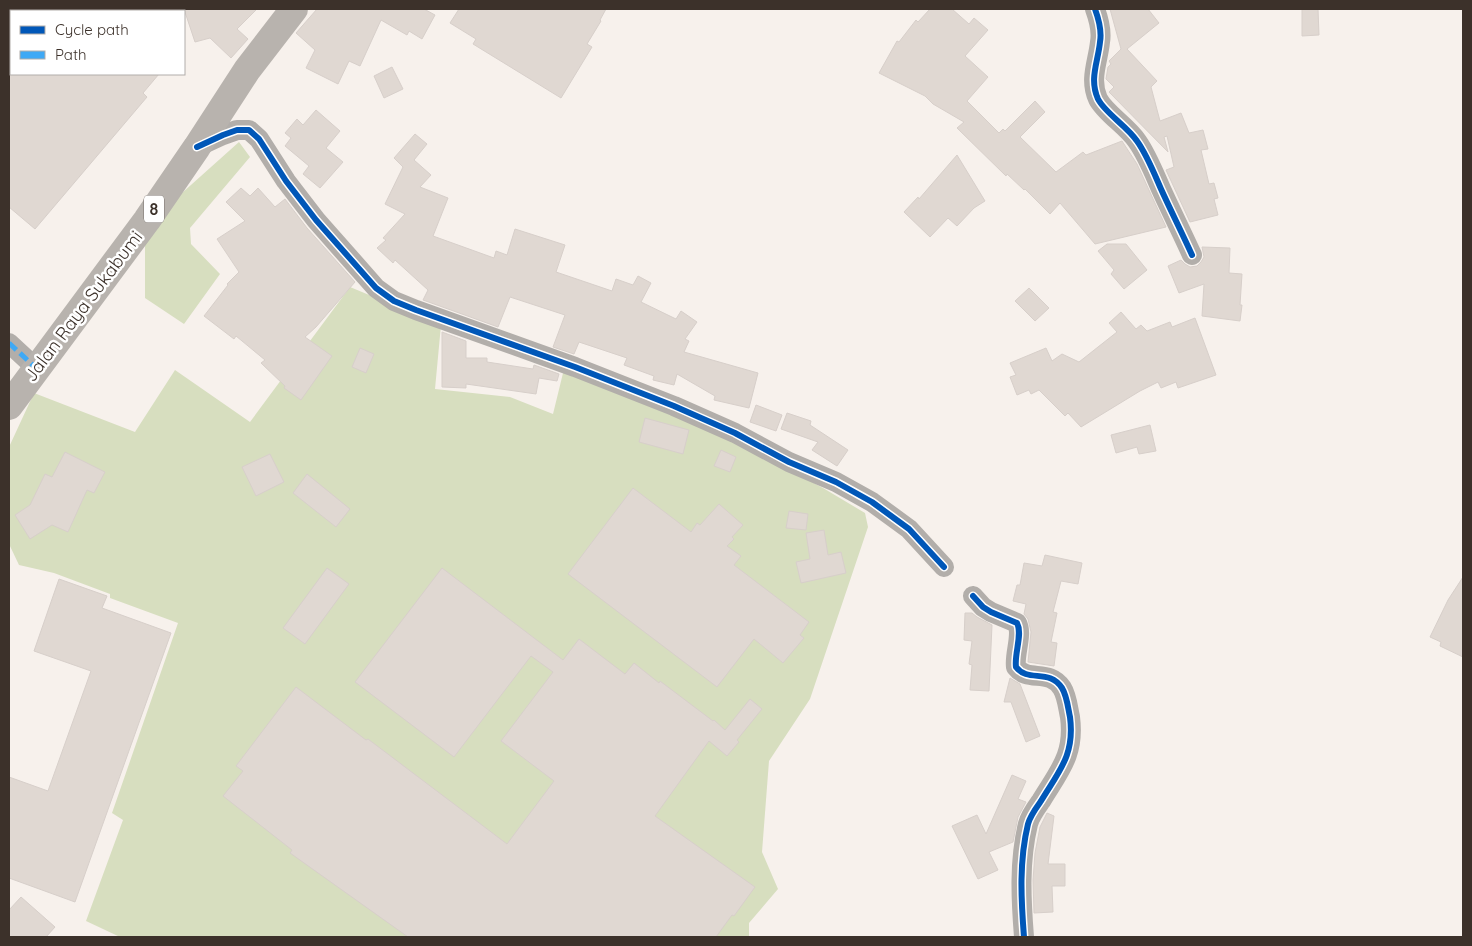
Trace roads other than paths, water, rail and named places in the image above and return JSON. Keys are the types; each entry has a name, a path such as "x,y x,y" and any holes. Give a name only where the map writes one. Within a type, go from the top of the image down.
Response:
{"highway":[{"name":"Jalan Raya Sukabumi","path":"9,406 147,220 247,70 294,9"}],"street":[{"path":"1095,9 1101,31 1094,77 1094,86 1098,100 1131,132 1140,146 1192,255"},
{"path":"197,147 237,130 249,130 259,139 286,181 316,220 385,296 416,310 575,367 674,406 735,433 789,462 836,482 872,502 909,529 944,567"},
{"path":"9,343 36,368"},
{"path":"973,596 983,607 991,612 1017,623 1020,630 1016,651 1016,667 1021,672 1048,677 1057,682 1063,689 1069,711 1071,740 1068,753 1063,766 1034,810 1026,834 1021,886 1024,937"}]}
